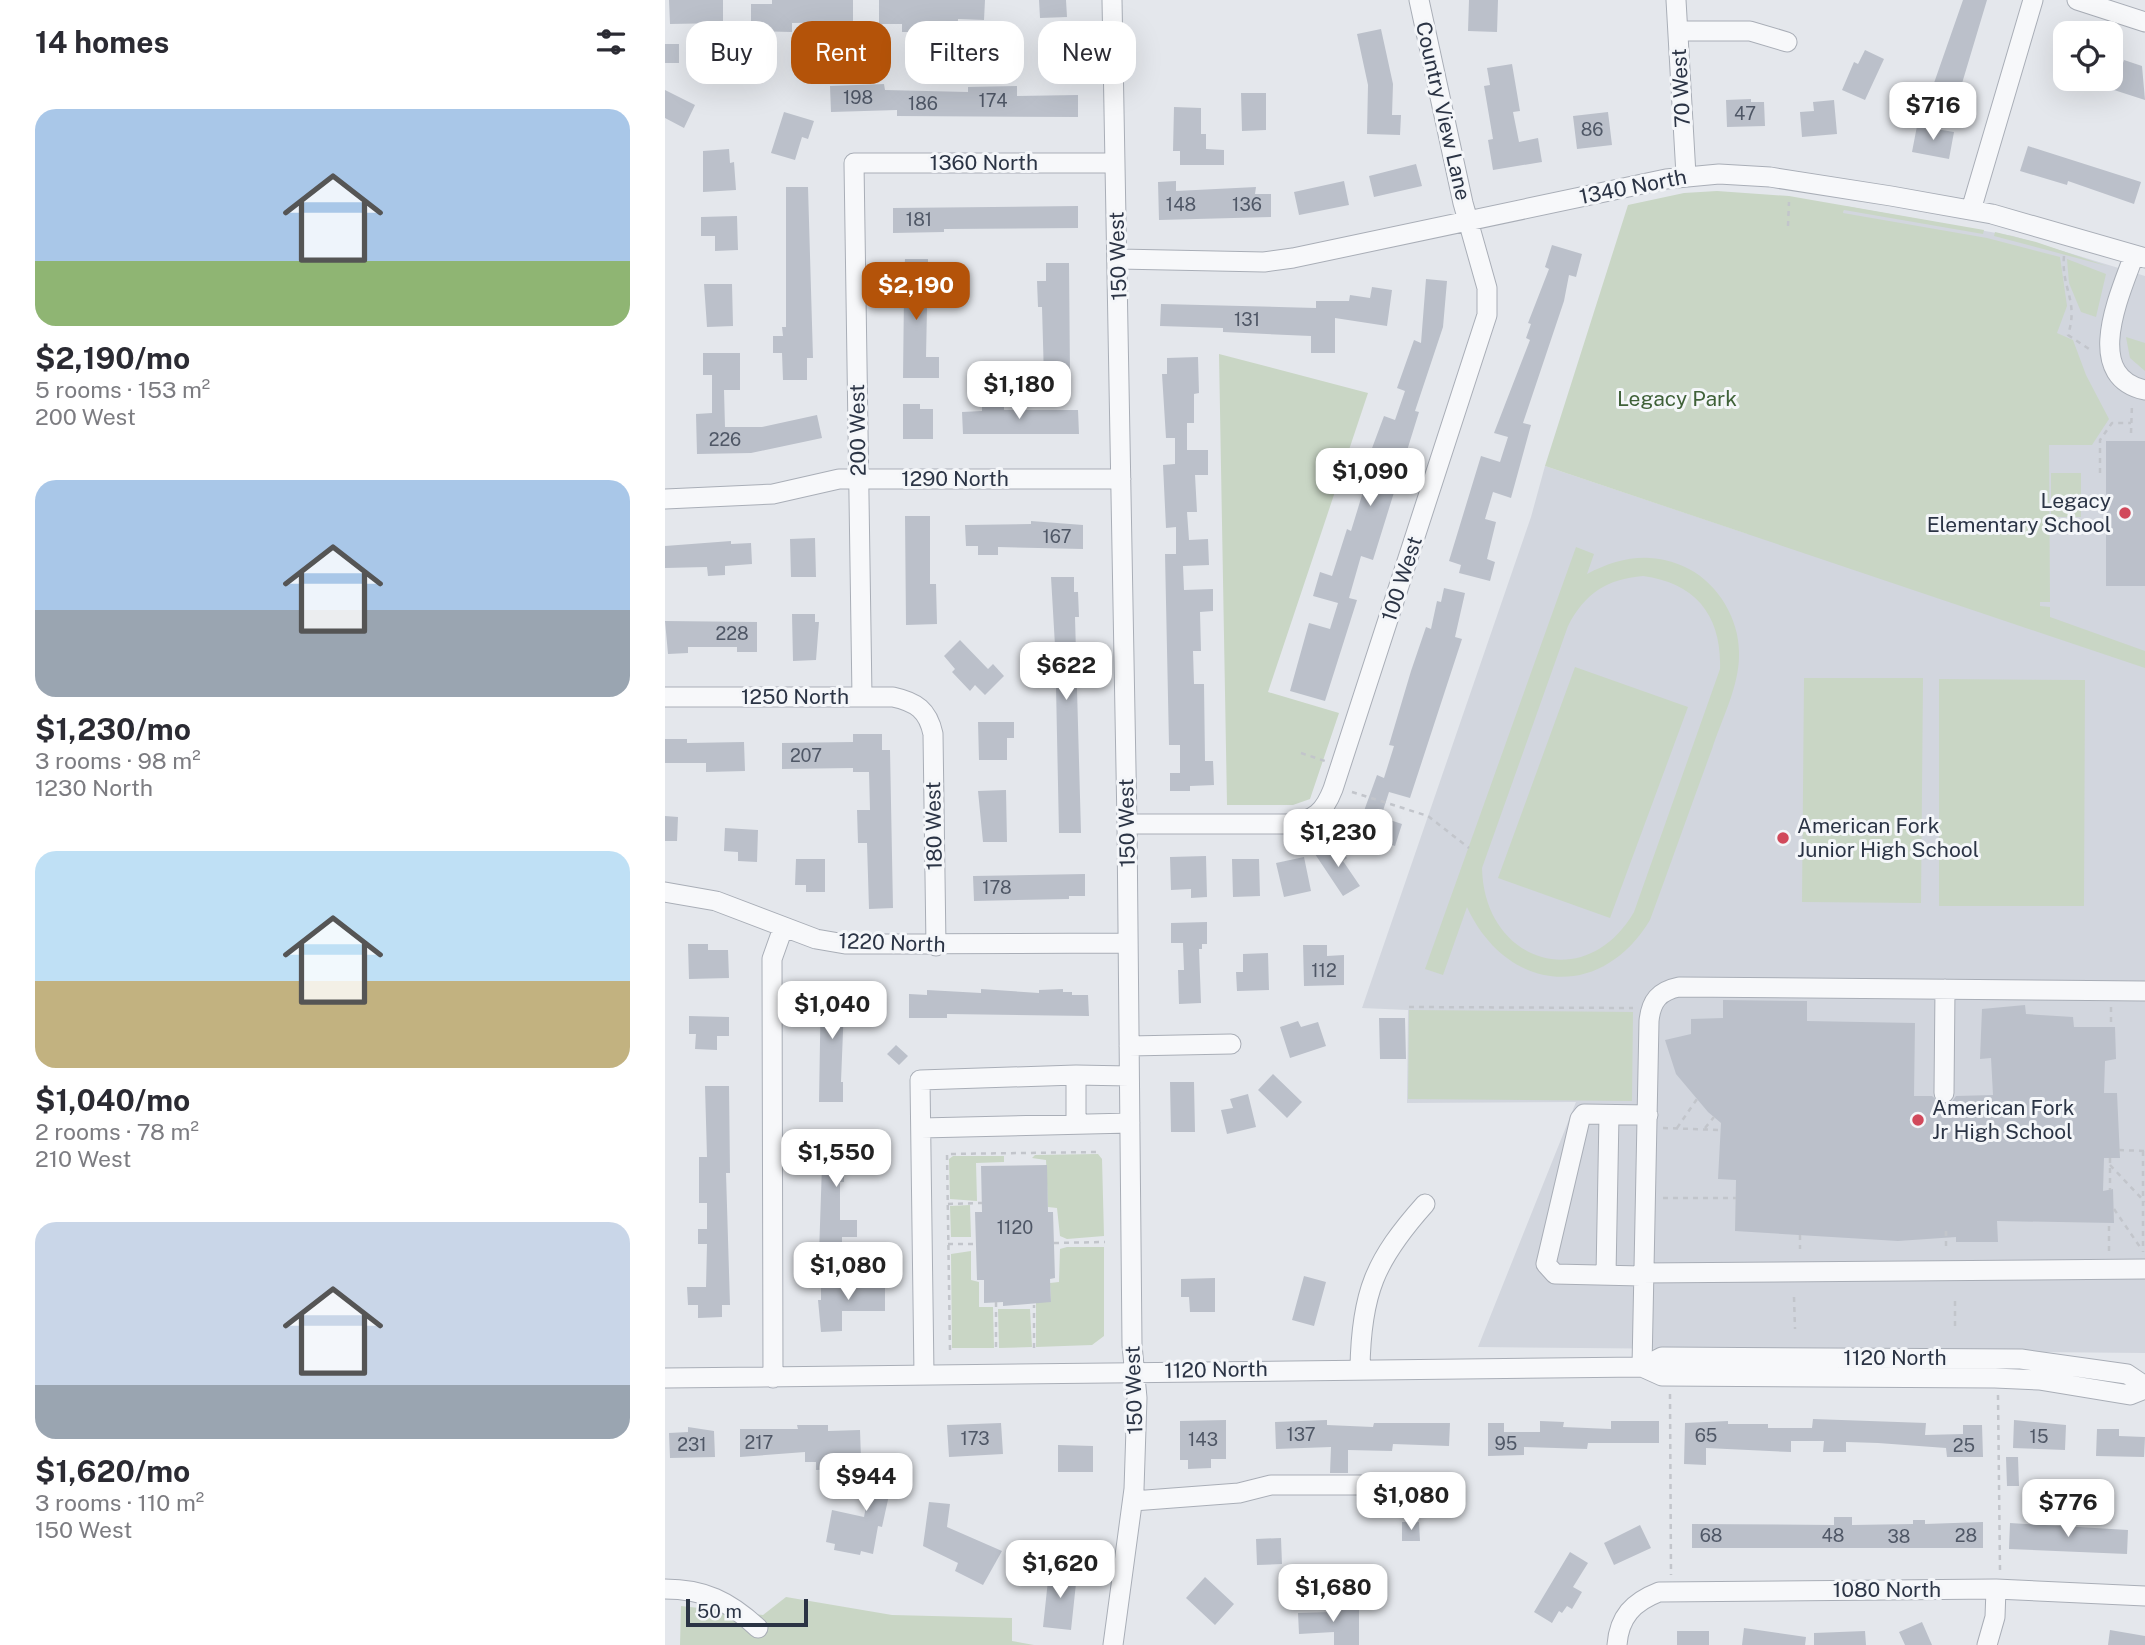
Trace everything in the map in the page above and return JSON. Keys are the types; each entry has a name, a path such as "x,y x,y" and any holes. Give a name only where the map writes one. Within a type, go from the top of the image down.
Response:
{"street":[{"name":"150 West","path":"1112,0 1119,259 1134,1371 1137,1398 1133,1501 1113,1645"},
{"name":"Country View Lane","path":"1419,0 1469,222"},
{"name":"70 West","path":"1676,0 1686,175"},
{"path":"1971,209 2033,0"},
{"path":"2077,0 2145,22"},
{"path":"1678,32 1750,31 1787,42"},
{"name":"1360 North","path":"853,163 1115,163"},
{"name":"200 West","path":"853,163 862,697"},
{"name":"1340 North","path":"1119,259 1264,262 1331,251 1686,175 1770,177 1971,209 2139,256"},
{"name":"100 West","path":"1127,824 1290,824 1309,821 1321,813 1337,776 1480,344 1487,315 1487,288 1469,222"},
{"path":"2138,397 2111,357 2108,345 2117,302 2139,256"},
{"name":"1290 North","path":"665,499 741,497 839,479 1121,479"},
{"name":"1250 North","path":"665,697 893,697 910,700 923,709"},
{"name":"180 West","path":"923,709 930,720 933,734 936,946"},
{"name":"1220 North","path":"665,892 716,901 815,939 845,944 936,946 1128,943"},
{"path":"773,1378 772,959 783,928"},
{"path":"1642,1367 1641,1275 1654,1121 1651,1007 1657,996 1669,989 2145,990"},
{"path":"1944,1093 1945,989"},
{"path":"1129,1046 1231,1044"},
{"path":"1076,1075 1076,1123"},
{"path":"925,1375 921,1080 1129,1076"},
{"path":"1654,1121 1584,1114 1580,1119 1546,1264 1555,1275 2145,1269"},
{"path":"1606,1275 1609,1115"},
{"path":"921,1128 1130,1123"},
{"path":"1360,1368 1360,1327 1373,1283 1395,1238 1425,1204"},
{"name":"1120 North","path":"665,1378 1360,1368 1642,1367 1663,1357 2021,1359 2127,1374 2145,1388"},
{"path":"1133,1501 1229,1494 1271,1485 1382,1485"},
{"path":"1987,1645 1995,1617 1998,1581"},
{"name":"1080 North","path":"1617,1645 1624,1616 1634,1606 1659,1592 1998,1581 2145,1596"},
{"path":"665,1589 691,1589 710,1595 728,1603 758,1628"}],"path":[{"path":"1788,226 1790,202"},
{"path":"2064,256 2063,268 2074,315 2068,335 2089,349"},
{"path":"2131,433 2138,397"},
{"path":"2100,473 2101,440 2112,423 2131,423"},
{"path":"1301,753 1325,761"},
{"path":"1349,791 1428,816 1469,848"},
{"path":"2111,1000 2111,1027"},
{"path":"1409,1007 1636,1009"},
{"path":"1677,1129 1697,1099"},
{"path":"1704,1129 1714,1117"},
{"path":"1654,1121 1677,1129 1721,1130"},
{"path":"2114,1209 2143,1252 2144,1151 2119,1150"},
{"path":"950,1349 947,1154 1098,1152"},
{"path":"2110,1157 2110,1190"},
{"path":"2111,1165 2144,1201"},
{"path":"1656,1198 1736,1198"},
{"path":"948,1204 982,1203"},
{"path":"2109,1223 2109,1251"},
{"path":"1946,1231 1946,1250"},
{"path":"1800,1235 1800,1250"},
{"path":"1054,1243 1105,1242"},
{"path":"948,1244 976,1244"},
{"path":"1794,1297 1795,1329"},
{"path":"1955,1301 1955,1331"},
{"path":"996,1303 996,1349"},
{"path":"1034,1305 1034,1348"},
{"path":"1998,1388 1998,1581"},
{"path":"1670,1394 1671,1575"}],"shaded area":[{"name":"American Fork Junior High School","path":"1845,206 2013,236 2145,276 2145,1353 1478,1347 1576,1102 1407,1103 1408,1010 1362,1008 1531,517 1545,466 1748,534"}],"green space":[{"name":"Legacy Park","path":"1717,191 1789,196 1984,230 1983,234 1844,210 1843,213 1987,238 2060,257 2067,306 2057,333 2073,340 2086,375 2109,419 2092,445 2049,445 2050,602 2040,602 2040,606 2050,607 2050,617 2145,651 2145,668 1545,466 1628,205 1684,193"},
{"path":"1995,232 2036,242 2107,266 1994,236"},
{"path":"2067,259 2106,274 2096,317 2081,312 2069,283"},
{"path":"2126,337 2145,343 2145,371 2130,358"},
{"path":"1219,354 1368,393 1268,692 1339,713 1310,799 1293,805 1227,805"},
{"path":"2051,473 2081,473 2081,517 2051,517"},
{"path":"1576,547 1594,554 1587,574 1612,563 1638,558 1663,560 1689,569 1718,593 1731,615 1738,640 1739,664 1730,701 1650,920 1629,947 1606,965 1580,975 1554,976 1529,970 1505,957 1484,935 1467,907 1443,975 1425,969","holes":["1643,576 1678,586 1702,605 1716,633 1720,669 1634,912 1614,938 1590,953 1565,960 1541,957 1518,946 1500,927 1487,901 1482,868 1568,626 1575,614 1590,596 1618,580"]},
{"path":"1575,667 1688,707 1610,918 1498,878"},
{"path":"1804,678 1923,678 1921,903 1802,902"},
{"path":"1939,679 2085,680 2084,906 1939,906"},
{"path":"1409,1010 1633,1012 1632,1101 1408,1099"},
{"path":"1098,1154 1102,1159 1104,1236 1067,1239 1060,1236 1057,1208 1048,1207 1046,1160 1032,1158 1035,1155"},
{"path":"953,1156 1004,1156 1004,1162 976,1163 977,1201 950,1199 949,1159"},
{"path":"970,1205 971,1237 951,1237 950,1206"},
{"path":"1104,1247 1104,1336 1092,1345 1036,1347 1036,1302 1051,1302 1050,1283 1059,1282 1060,1249"},
{"path":"971,1251 971,1280 979,1282 979,1307 993,1307 994,1348 952,1348 951,1254"},
{"path":"998,1309 1030,1309 1032,1347 999,1348"},
{"path":"786,1597 892,1615 1012,1618 1012,1641 1034,1645 680,1645 681,1606 763,1615"}],"building":[{"path":"669,0 723,0 723,21 670,24"},
{"path":"772,0 853,0 853,21 791,21 791,32 777,32 777,21 751,21 751,4 772,4"},
{"path":"879,0 985,0 984,20 905,21 905,32 902,32 902,24 879,21"},
{"path":"1039,0 1066,0 1067,17 1040,18"},
{"path":"1469,0 1498,0 1497,32 1468,31"},
{"path":"1963,0 1987,0 1960,90 1934,83"},
{"path":"1381,29 1393,84 1392,115 1401,115 1400,135 1367,134 1368,85 1357,34"},
{"path":"665,44 679,44 679,63 665,63"},
{"path":"1865,50 1884,59 1865,100 1842,90 1854,62 1858,64"},
{"path":"2124,60 2142,66 2145,100 2117,91 2123,91"},
{"path":"1512,64 1520,111 1513,112 1519,142 1538,138 1542,162 1493,170 1488,140 1493,139 1484,86 1490,85 1487,68"},
{"path":"884,84 885,90 968,92 968,87 1017,86 1017,96 1078,95 1078,117 897,116 897,110 831,112 830,86"},
{"path":"665,90 695,105 684,128 665,118"},
{"path":"1241,93 1266,93 1266,130 1242,131"},
{"path":"1751,99 1751,102 1764,102 1765,126 1727,127 1726,100"},
{"path":"1834,100 1837,134 1802,137 1800,112 1814,111 1813,102"},
{"path":"1174,107 1201,108 1201,134 1206,134 1206,149 1224,150 1224,165 1180,165 1180,151 1173,151"},
{"path":"784,112 814,121 808,139 802,137 795,160 771,153"},
{"path":"1608,112 1612,145 1577,149 1573,116"},
{"path":"1917,126 1954,132 1949,159 1912,152"},
{"path":"2028,146 2141,182 2134,204 2068,181 2067,185 2020,171"},
{"path":"729,149 730,163 734,162 736,190 703,192 703,151"},
{"path":"1416,164 1422,186 1374,197 1369,176"},
{"path":"1176,181 1176,191 1256,187 1255,194 1271,194 1271,217 1159,220 1158,182"},
{"path":"1344,181 1349,205 1299,215 1294,192"},
{"path":"786,187 808,187 813,358 807,358 807,380 783,380 782,353 773,353 773,336 783,336 782,327 786,327"},
{"path":"1078,206 1078,228 944,229 944,232 893,233 893,208"},
{"path":"737,216 738,250 715,251 715,236 701,236 701,217"},
{"path":"1552,245 1582,254 1576,277 1569,275 1564,301 1523,423 1531,425 1511,498 1493,492 1485,519 1496,522 1487,559 1495,562 1490,581 1459,573 1461,565 1449,561 1481,456 1500,462 1508,437 1494,433 1530,340 1526,338 1531,324 1528,323 1549,269 1545,267"},
{"path":"905,259 928,259 926,357 939,357 939,378 903,378 904,294 900,294 900,274 904,275"},
{"path":"1046,263 1069,263 1070,378 1044,378 1042,307 1038,307 1037,281 1046,281"},
{"path":"1426,279 1447,281 1443,327 1415,411 1419,412 1373,560 1361,556 1349,598 1357,600 1325,701 1290,691 1309,623 1330,629 1338,603 1313,596 1320,572 1332,576 1347,529 1351,531 1370,469 1365,467 1384,416 1395,420 1405,391 1397,388 1414,340 1421,343"},
{"path":"704,284 732,284 733,326 707,327"},
{"path":"1372,287 1392,290 1387,326 1335,318 1335,353 1311,353 1311,336 1223,332 1223,328 1160,326 1161,304 1316,308 1316,301 1349,301 1350,295 1370,298"},
{"path":"703,353 740,353 740,390 724,390 725,427 762,427 817,415 822,438 751,453 697,454 696,414 712,413 712,375 703,375"},
{"path":"1198,357 1199,393 1194,394 1194,423 1187,423 1187,450 1208,450 1208,475 1195,475 1197,512 1187,512 1189,540 1208,539 1209,565 1183,566 1184,590 1213,589 1213,611 1200,612 1201,651 1193,651 1194,684 1204,684 1205,761 1213,761 1214,785 1190,786 1190,791 1170,791 1170,773 1180,773 1180,745 1169,745 1165,554 1176,554 1176,527 1166,528 1163,465 1175,464 1175,438 1166,438 1162,374 1167,374 1167,358"},
{"path":"1004,401 1004,410 1078,410 1079,434 963,434 962,412 982,411 982,402"},
{"path":"903,404 920,404 920,409 933,409 933,439 903,439"},
{"name":"Legacy Elementary School","path":"2106,441 2145,441 2145,586 2106,586"},
{"path":"905,516 930,516 930,584 936,584 937,624 906,625"},
{"path":"1031,521 1083,525 1083,549 998,547 998,555 978,555 978,546 966,546 965,525 1031,524"},
{"path":"815,538 816,577 791,577 790,539"},
{"path":"731,541 731,544 751,543 752,564 725,566 725,575 708,576 707,567 665,568 665,546"},
{"path":"1051,577 1074,577 1074,592 1078,592 1079,617 1075,617 1081,833 1059,833 1056,686 1045,686 1044,664 1056,663"},
{"path":"1444,588 1465,593 1455,637 1462,639 1410,798 1389,792 1381,817 1402,824 1395,846 1356,833 1377,775 1384,778 1394,746 1389,745 1411,671 1426,627 1431,629 1437,601 1441,602"},
{"path":"792,614 815,614 815,622 819,622 816,660 793,661"},
{"path":"665,621 757,622 757,652 737,652 737,647 688,647 688,653 668,654"},
{"path":"960,640 988,669 993,664 1004,676 985,695 975,685 970,691 952,672 955,669 944,656"},
{"path":"978,722 1014,722 1014,738 1007,738 1007,760 979,760"},
{"path":"853,734 882,734 882,750 890,750 893,908 869,909 867,843 858,843 857,810 870,810 869,772 853,772 853,768 782,769 782,743 853,742"},
{"path":"665,739 687,739 687,743 744,742 745,771 706,772 706,763 665,763"},
{"path":"1006,790 1007,842 983,842 978,791"},
{"path":"665,816 678,817 677,841 665,841"},
{"path":"725,828 758,830 757,862 738,861 738,852 724,851"},
{"path":"1337,843 1347,858 1343,861 1360,886 1343,896 1315,854"},
{"path":"1206,856 1207,897 1191,898 1191,889 1171,890 1170,857"},
{"path":"1304,857 1311,891 1284,897 1276,863"},
{"path":"796,859 825,859 825,892 806,892 806,885 795,885"},
{"path":"1232,859 1259,859 1260,896 1233,897"},
{"path":"1085,874 1085,896 1069,896 1069,899 974,901 973,876"},
{"path":"1207,922 1207,944 1202,944 1202,949 1199,949 1201,1003 1179,1004 1178,970 1184,970 1183,943 1171,943 1171,923"},
{"path":"688,944 708,944 708,950 728,950 729,978 689,979"},
{"path":"1303,945 1327,945 1327,956 1344,955 1344,985 1304,986"},
{"path":"1268,953 1269,990 1237,991 1236,972 1243,972 1243,954"},
{"path":"821,981 845,981 841,1082 843,1102 819,1102"},
{"path":"981,989 1039,993 1039,990 1063,989 1063,992 1072,992 1072,995 1088,995 1089,1016 947,1014 947,1018 909,1018 909,994 927,995 927,990 981,993"},
{"name":"American Fork Jr High School","path":"1723,1000 1807,1001 1807,1021 1915,1023 1914,1096 1932,1096 1943,1105 1951,1103 1956,1096 1993,1095 1991,1058 1980,1059 1982,1009 2025,1005 2026,1014 2073,1017 2074,1027 2115,1027 2116,1059 2105,1061 2104,1093 2117,1093 2120,1158 2104,1158 2103,1191 2113,1189 2114,1223 1997,1221 1998,1242 1956,1242 1956,1237 1898,1241 1735,1231 1736,1180 1718,1179 1721,1123 1708,1112 1676,1074 1665,1040 1691,1034 1691,1019 1723,1018"},
{"path":"689,1016 729,1017 729,1036 717,1036 717,1050 695,1049 696,1034 689,1034"},
{"path":"1379,1018 1405,1018 1406,1059 1380,1059"},
{"path":"1298,1021 1301,1027 1318,1022 1326,1046 1290,1058 1280,1027"},
{"path":"896,1045 908,1056 899,1065 887,1054"},
{"path":"1273,1074 1302,1102 1287,1118 1258,1090"},
{"path":"1170,1082 1194,1082 1195,1132 1171,1132"},
{"path":"705,1086 729,1086 730,1173 726,1173 730,1305 722,1305 722,1317 698,1318 698,1305 688,1305 687,1287 706,1287 707,1244 698,1244 698,1229 707,1229 707,1203 699,1203 699,1157 707,1157"},
{"path":"1248,1094 1256,1127 1227,1134 1221,1110 1233,1108 1230,1099"},
{"path":"817,1132 844,1132 844,1150 874,1150 875,1166 844,1167 844,1182 840,1182 840,1220 857,1220 857,1237 842,1237 842,1254 819,1254 822,1165 817,1165"},
{"path":"1047,1165 1048,1212 1053,1212 1055,1278 1050,1279 1051,1302 1003,1306 1003,1302 984,1303 984,1280 977,1280 975,1212 982,1212 981,1166"},
{"path":"1304,1276 1326,1282 1314,1326 1292,1320"},
{"path":"1215,1278 1215,1312 1190,1312 1189,1297 1181,1297 1181,1279"},
{"path":"885,1283 885,1311 842,1311 842,1331 821,1332 818,1300 821,1300 821,1285"},
{"path":"1813,1419 1926,1423 1925,1435 1963,1434 1963,1425 1982,1425 1983,1457 1947,1457 1946,1448 1846,1442 1846,1452 1823,1452 1824,1441 1791,1441 1791,1452 1706,1448 1706,1465 1684,1464 1685,1423 1728,1421 1728,1424 1768,1424 1768,1428 1812,1428"},
{"path":"1226,1420 1226,1459 1211,1459 1211,1468 1188,1469 1188,1460 1180,1460 1180,1421"},
{"path":"1327,1420 1327,1425 1373,1427 1374,1423 1450,1423 1449,1446 1393,1444 1392,1451 1348,1450 1348,1473 1330,1473 1331,1447 1276,1449 1275,1422"},
{"path":"2014,1420 2066,1425 2065,1450 2013,1448"},
{"path":"1540,1421 1564,1422 1563,1427 1611,1429 1611,1421 1659,1421 1659,1443 1588,1443 1587,1449 1524,1447 1524,1455 1488,1456 1488,1423 1504,1423 1504,1432 1540,1432"},
{"path":"1001,1423 1003,1454 949,1457 947,1425"},
{"path":"797,1425 828,1425 828,1431 860,1430 861,1459 834,1460 834,1469 816,1470 816,1462 805,1462 805,1452 740,1457 740,1429 798,1429"},
{"path":"688,1427 714,1431 715,1457 670,1458 669,1433 688,1432"},
{"path":"2097,1429 2119,1429 2119,1436 2145,1437 2144,1457 2096,1456"},
{"path":"1058,1445 1093,1446 1093,1472 1058,1472"},
{"path":"2006,1457 2018,1457 2019,1486 2007,1486"},
{"path":"870,1464 903,1464 903,1486 891,1486 882,1527 878,1526 873,1554 861,1551 860,1555 834,1550 835,1544 826,1542 832,1510 864,1517 870,1486"},
{"path":"929,1502 950,1504 947,1527 1002,1551 983,1585 955,1571 958,1563 923,1546"},
{"path":"1834,1517 1852,1517 1852,1525 1913,1524 1913,1520 1925,1520 1925,1524 1983,1522 1983,1548 1692,1548 1692,1524 1834,1525"},
{"path":"1402,1522 1419,1522 1420,1541 1402,1541"},
{"path":"2010,1523 2128,1530 2127,1554 2009,1549"},
{"path":"1640,1525 1651,1548 1614,1565 1604,1543"},
{"path":"1281,1538 1282,1564 1257,1565 1256,1539"},
{"path":"1570,1552 1588,1563 1573,1587 1582,1592 1572,1609 1567,1606 1562,1613 1559,1611 1552,1623 1534,1612"},
{"path":"1049,1571 1077,1574 1071,1630 1043,1627"},
{"path":"1205,1577 1234,1604 1215,1625 1186,1598"},
{"path":"1333,1606 1359,1606 1359,1645 1334,1645 1334,1632 1299,1634 1298,1613 1333,1612"},
{"path":"1922,1622 1932,1645 1905,1645 1899,1632"},
{"path":"1744,1628 1806,1637 1805,1645 1742,1645"},
{"path":"2110,1630 2145,1636 2145,1645 2108,1645"},
{"path":"1677,1631 1709,1631 1709,1645 1677,1645"},
{"path":"1865,1631 1866,1645 1814,1645 1814,1633"}],"place":[{"name":"Legacy Elementary School","path":"2125,513"},
{"name":"American Fork Junior High School","path":"1783,838"},
{"name":"American Fork Jr High School","path":"1918,1120"}]}
